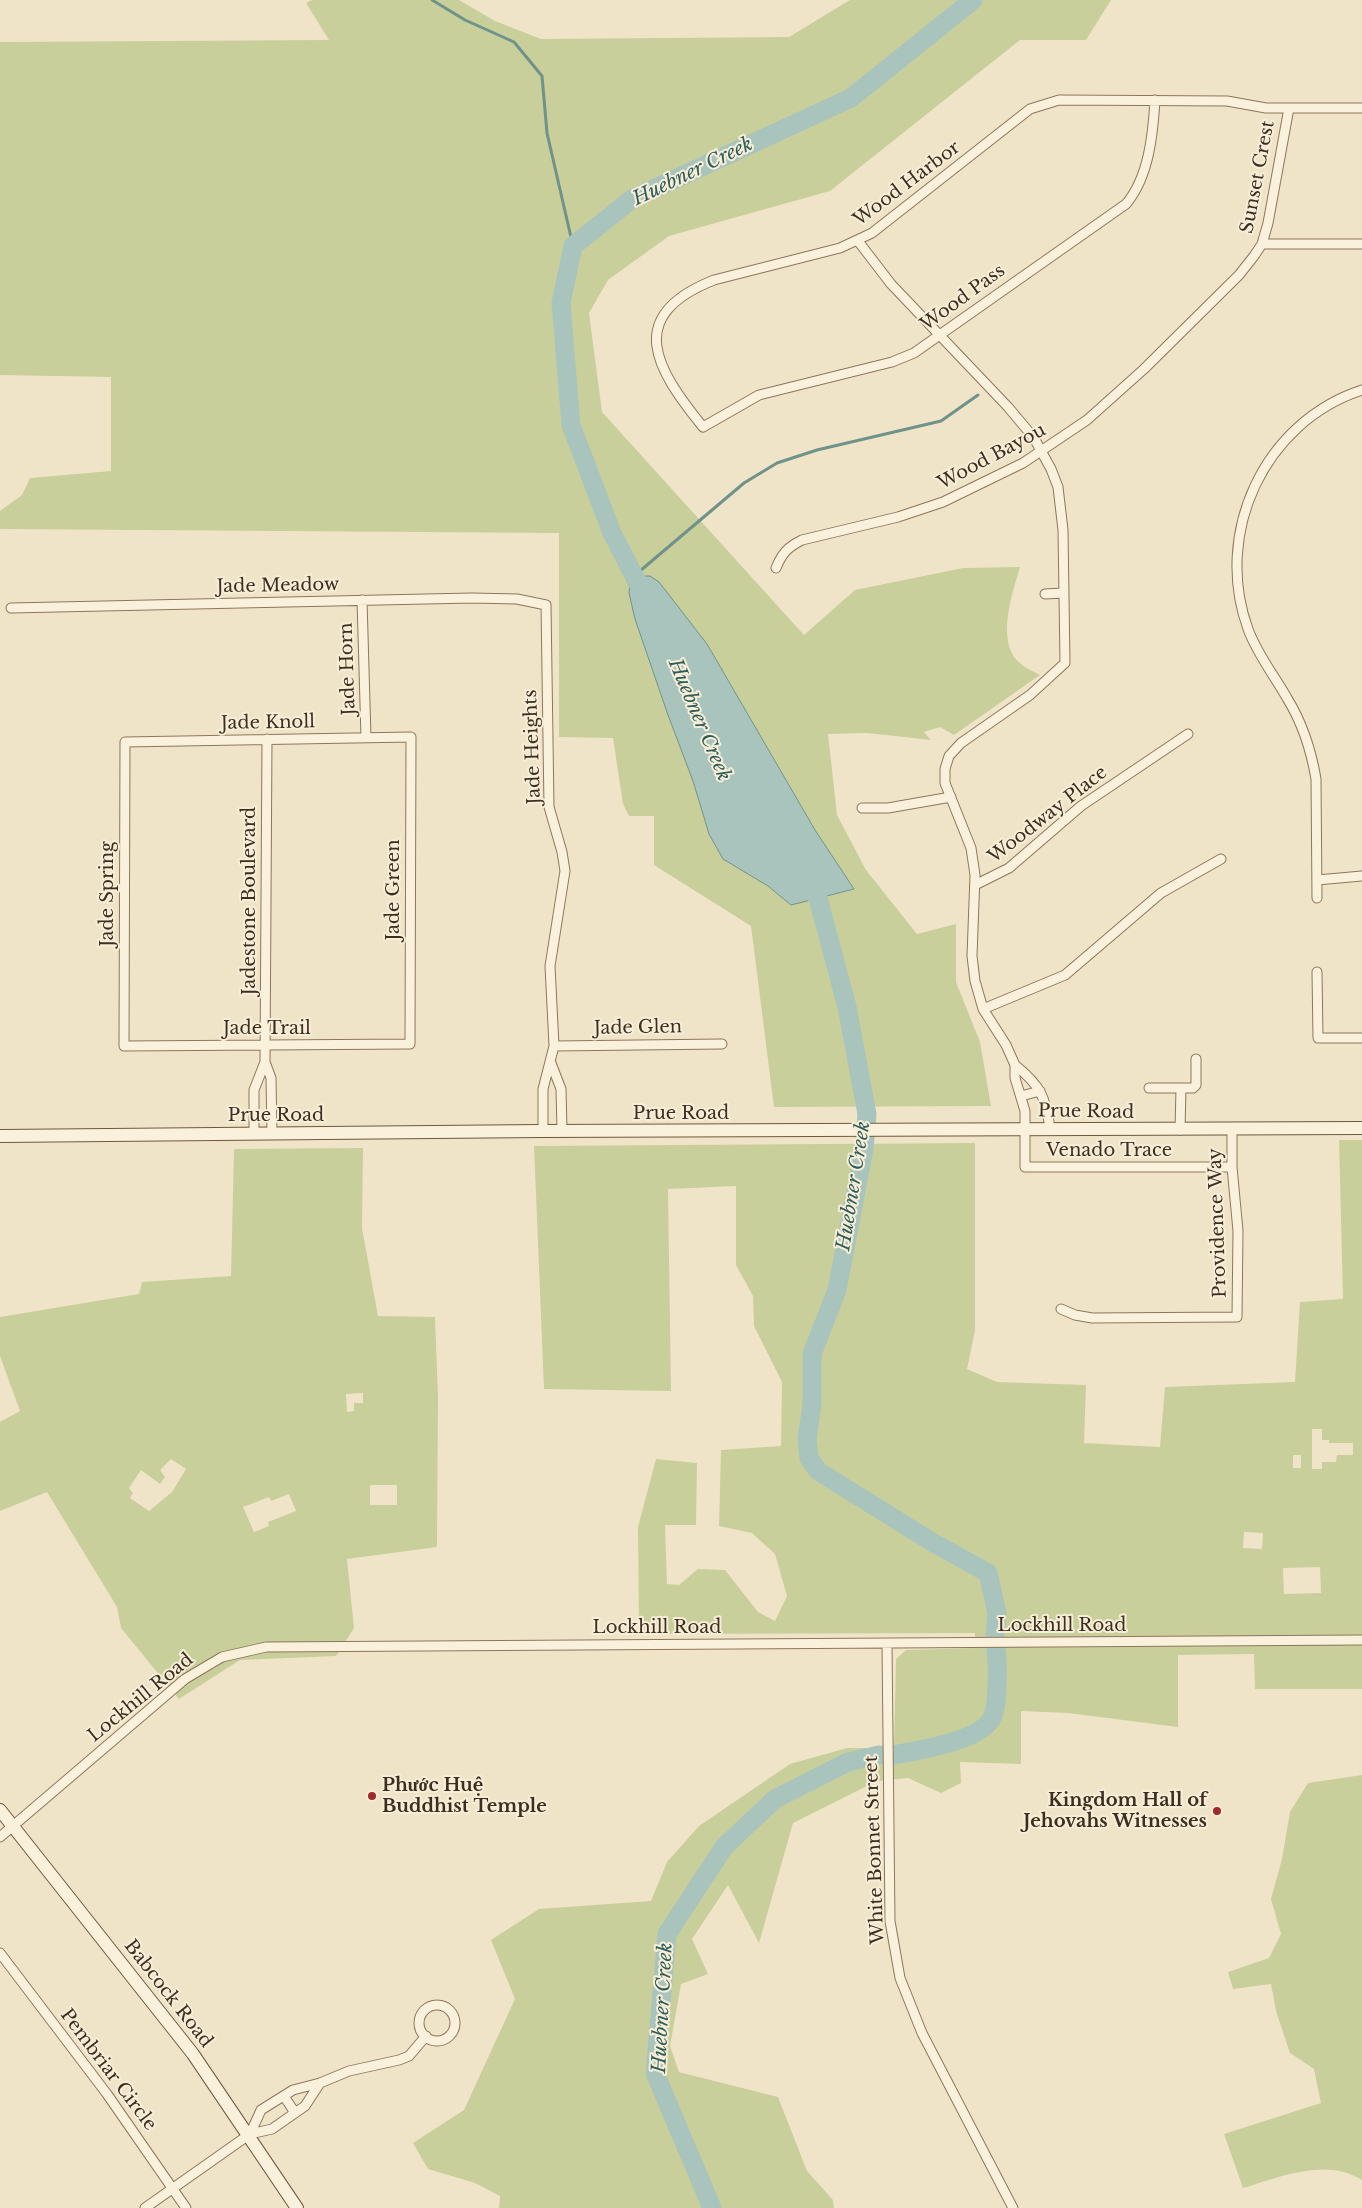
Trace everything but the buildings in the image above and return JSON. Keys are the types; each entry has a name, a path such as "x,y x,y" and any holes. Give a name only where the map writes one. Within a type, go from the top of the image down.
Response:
{"main road":[{"name":"Prue Road","path":"0,1136 1025,1128 1180,1130 1362,1128"},
{"name":"Babcock Road","path":"0,1810 158,2007 250,2134 297,2208"}],"street":[{"name":"Wood Harbor","path":"703,426 666,376 659,352 657,330 665,311 690,292 714,280 840,248 858,241 1030,110 1059,100 1227,101 1266,108 1362,108"},
{"name":"Wood Pass","path":"703,426 758,395 892,362 914,353 1126,204 1138,186 1142,175 1150,138 1155,100"},
{"name":"Sunset Crest","path":"1239,275 1262,244 1268,223 1288,108"},
{"path":"858,241 881,272 939,336 1008,407 1042,451 1058,487 1063,530 1065,663 1030,694 961,742 949,756 945,770 945,783 971,848 975,885 972,956 975,981 983,1009 1006,1045 1015,1065 1015,1078 1021,1096 1025,1128"},
{"path":"1262,244 1362,244"},
{"name":"Wood Bayou","path":"776,568 780,556 789,546 802,540 898,517 943,502 1024,463 1087,420 1144,369 1239,275"},
{"path":"1317,898 1316,779 1313,760 1301,722 1256,647 1248,630 1239,592 1237,554 1241,526 1249,498 1262,472 1278,448 1305,421 1320,410 1362,390"},
{"path":"1045,594 1063,593"},
{"name":"Jade Meadow","path":"11,608 472,598 517,600 546,605"},
{"name":"Jade Horn","path":"362,600 366,738"},
{"name":"Jade Heights","path":"543,1131 544,1077 551,1063 554,1046 550,966 565,871 562,852 549,806 546,605"},
{"name":"Woodway Place","path":"975,885 1009,868 1081,806 1188,734"},
{"name":"Jade Knoll","path":"125,742 411,737"},
{"name":"Jade Green","path":"410,1044 411,737"},
{"name":"Jadestone Boulevard","path":"267,740 265,1062 271,1078 272,1134"},
{"name":"Jade Spring","path":"124,1046 125,742"},
{"path":"862,808 888,808 950,797"},
{"path":"983,1009 1065,975 1161,893 1221,859"},
{"path":"1317,880 1362,876"},
{"path":"1317,972 1318,1038 1362,1038"},
{"name":"Jade Trail","path":"124,1046 410,1044"},
{"name":"Jade Glen","path":"554,1046 722,1044"},
{"path":"1150,1088 1192,1088 1196,1085 1196,1059"},
{"name":"Jadestone Boulevard","path":"254,1134 254,1098 257,1079 265,1062"},
{"name":"Jade Heights","path":"551,1063 558,1078 561,1097 562,1131"},
{"path":"1015,1065 1038,1084 1048,1111 1050,1129"},
{"path":"1180,1088 1180,1130"},
{"path":"1021,1096 1040,1091"},
{"path":"543,1097 561,1097"},
{"path":"254,1098 272,1098"},
{"name":"Venado Trace","path":"1025,1128 1025,1167 1232,1167"},
{"name":"Providence Way","path":"1061,1309 1075,1315 1092,1318 1237,1317 1238,1231 1232,1167 1232,1129"},
{"name":"Lockhill Road","path":"0,1837 185,1679 222,1657 246,1650 300,1646 1362,1640"},
{"name":"White Bonnet Street","path":"887,1644 890,1920 900,1978 922,2033 1013,2208"},
{"name":"Pembriar Circle","path":"0,1953 107,2094 186,2208"},
{"path":"440,2005 449,2009 455,2018 452,2032 440,2040 426,2036 420,2023 426,2009 440,2005"},
{"path":"250,2134 261,2110 293,2090 320,2083 348,2071 409,2056 426,2036"},
{"path":"144,2208 250,2134 272,2129 305,2106 320,2083"},
{"path":"284,2096 295,2113"}],"green space":[{"path":"312,0 459,0 495,21 541,39 789,37 850,0 1111,0 1086,40 1020,40 830,191 669,236 608,280 589,313 602,412 804,635 855,590 963,568 1020,567 1010,603 1007,630 1008,643 1020,663 1040,675 954,735 940,727 924,732 931,740 867,733 828,734 837,815 866,870 917,934 956,924 956,982 980,1042 991,1106 774,1107 751,926 654,865 654,816 629,816 623,804 613,738 559,737 559,533 0,529 0,511 22,495 30,478 111,471 111,377 0,375 0,42 329,40 306,3","holes":["635,619 707,644 815,830 853,889 791,905 768,886 723,859 709,834 693,781"]},
{"path":"1339,1140 1362,1140 1362,1689 1255,1689 1254,1654 1178,1655 1178,1727 1068,1713 1021,1711 1021,1764 960,1762 961,1783 941,1793 908,1778 877,1781 793,1823 759,1943 728,1885 692,1939 708,1974 681,1984 670,2046 679,2072 778,2097 807,2171 833,2200 834,2208 499,2208 500,2196 475,2183 428,2169 413,2143 464,2110 515,1999 491,1940 539,1909 651,1901 667,1862 699,1826 790,1764 847,1748 894,1748 896,1659 906,1650 975,1648 975,1633 639,1634 638,1527 656,1459 697,1463 696,1525 665,1525 667,1584 679,1585 698,1569 725,1570 758,1612 775,1621 787,1596 775,1554 752,1533 719,1526 721,1450 781,1446 782,1382 754,1326 753,1296 736,1265 736,1186 668,1189 671,1391 544,1389 534,1146 975,1143 975,1331 967,1369 997,1382 1086,1385 1084,1443 1160,1447 1165,1387 1295,1382 1300,1302 1343,1299","holes":["1312,1429 1322,1429 1322,1440 1329,1440 1329,1443 1353,1443 1353,1455 1337,1455 1336,1462 1322,1462 1322,1469 1312,1469","1293,1455 1301,1455 1301,1468 1293,1468","1244,1532 1263,1533 1262,1549 1243,1548","1320,1567 1321,1593 1284,1594 1283,1568"]},
{"path":"363,1148 362,1228 378,1316 435,1317 438,1397 437,1547 347,1559 354,1628 336,1656 240,1660 179,1699 121,1628 117,1607 47,1492 0,1511 0,1422 20,1411 0,1356 0,1317 139,1294 142,1282 231,1276 234,1149","holes":["363,1393 363,1403 354,1403 354,1411 347,1412 346,1394","171,1459 186,1469 172,1492 149,1511 130,1498 133,1493 129,1488 141,1470 160,1484 165,1477 160,1470","370,1485 397,1485 397,1505 370,1505","289,1494 296,1511 268,1522 269,1526 254,1532 243,1507 269,1497 271,1501"]},
{"path":"1362,1775 1362,2180 1348,2173 1333,2170 1303,2171 1243,2188 1224,2134 1321,2103 1314,2069 1290,2053 1276,2011 1271,1984 1233,1989 1228,1972 1269,1958 1281,1934 1271,1899 1282,1859 1290,1812 1308,1783"}],"water":[{"path":"650,576 659,582 707,644 815,830 854,889 791,905 768,886 723,859 709,834 693,781 635,619 629,593 630,581"}],"waterway":[{"path":"432,0 465,20 514,42 542,76 547,133 573,246"},
{"name":"Huebner Creek","path":"647,601 612,533 571,425 561,303 573,246 632,199 851,98 973,0"},
{"path":"634,576 744,483 777,463 817,450 941,421 978,395"},
{"name":"Huebner Creek","path":"803,880 818,898 847,1007 867,1114 864,1149 837,1290 812,1354 812,1404 807,1440 809,1458 818,1471 932,1542 988,1573 997,1613 995,1635"},
{"name":"Huebner Creek","path":"894,1755 949,1743 977,1732 987,1725 993,1716 996,1702 996,1650"},
{"name":"Huebner Creek","path":"712,2208 655,2073 667,1934 724,1847 775,1799 848,1762 879,1755"}],"place":[{"name":"Phước Huệ Buddhist Temple","path":"372,1796"},
{"name":"Kingdom Hall of Jehovahs Witnesses","path":"1217,1811"}]}
